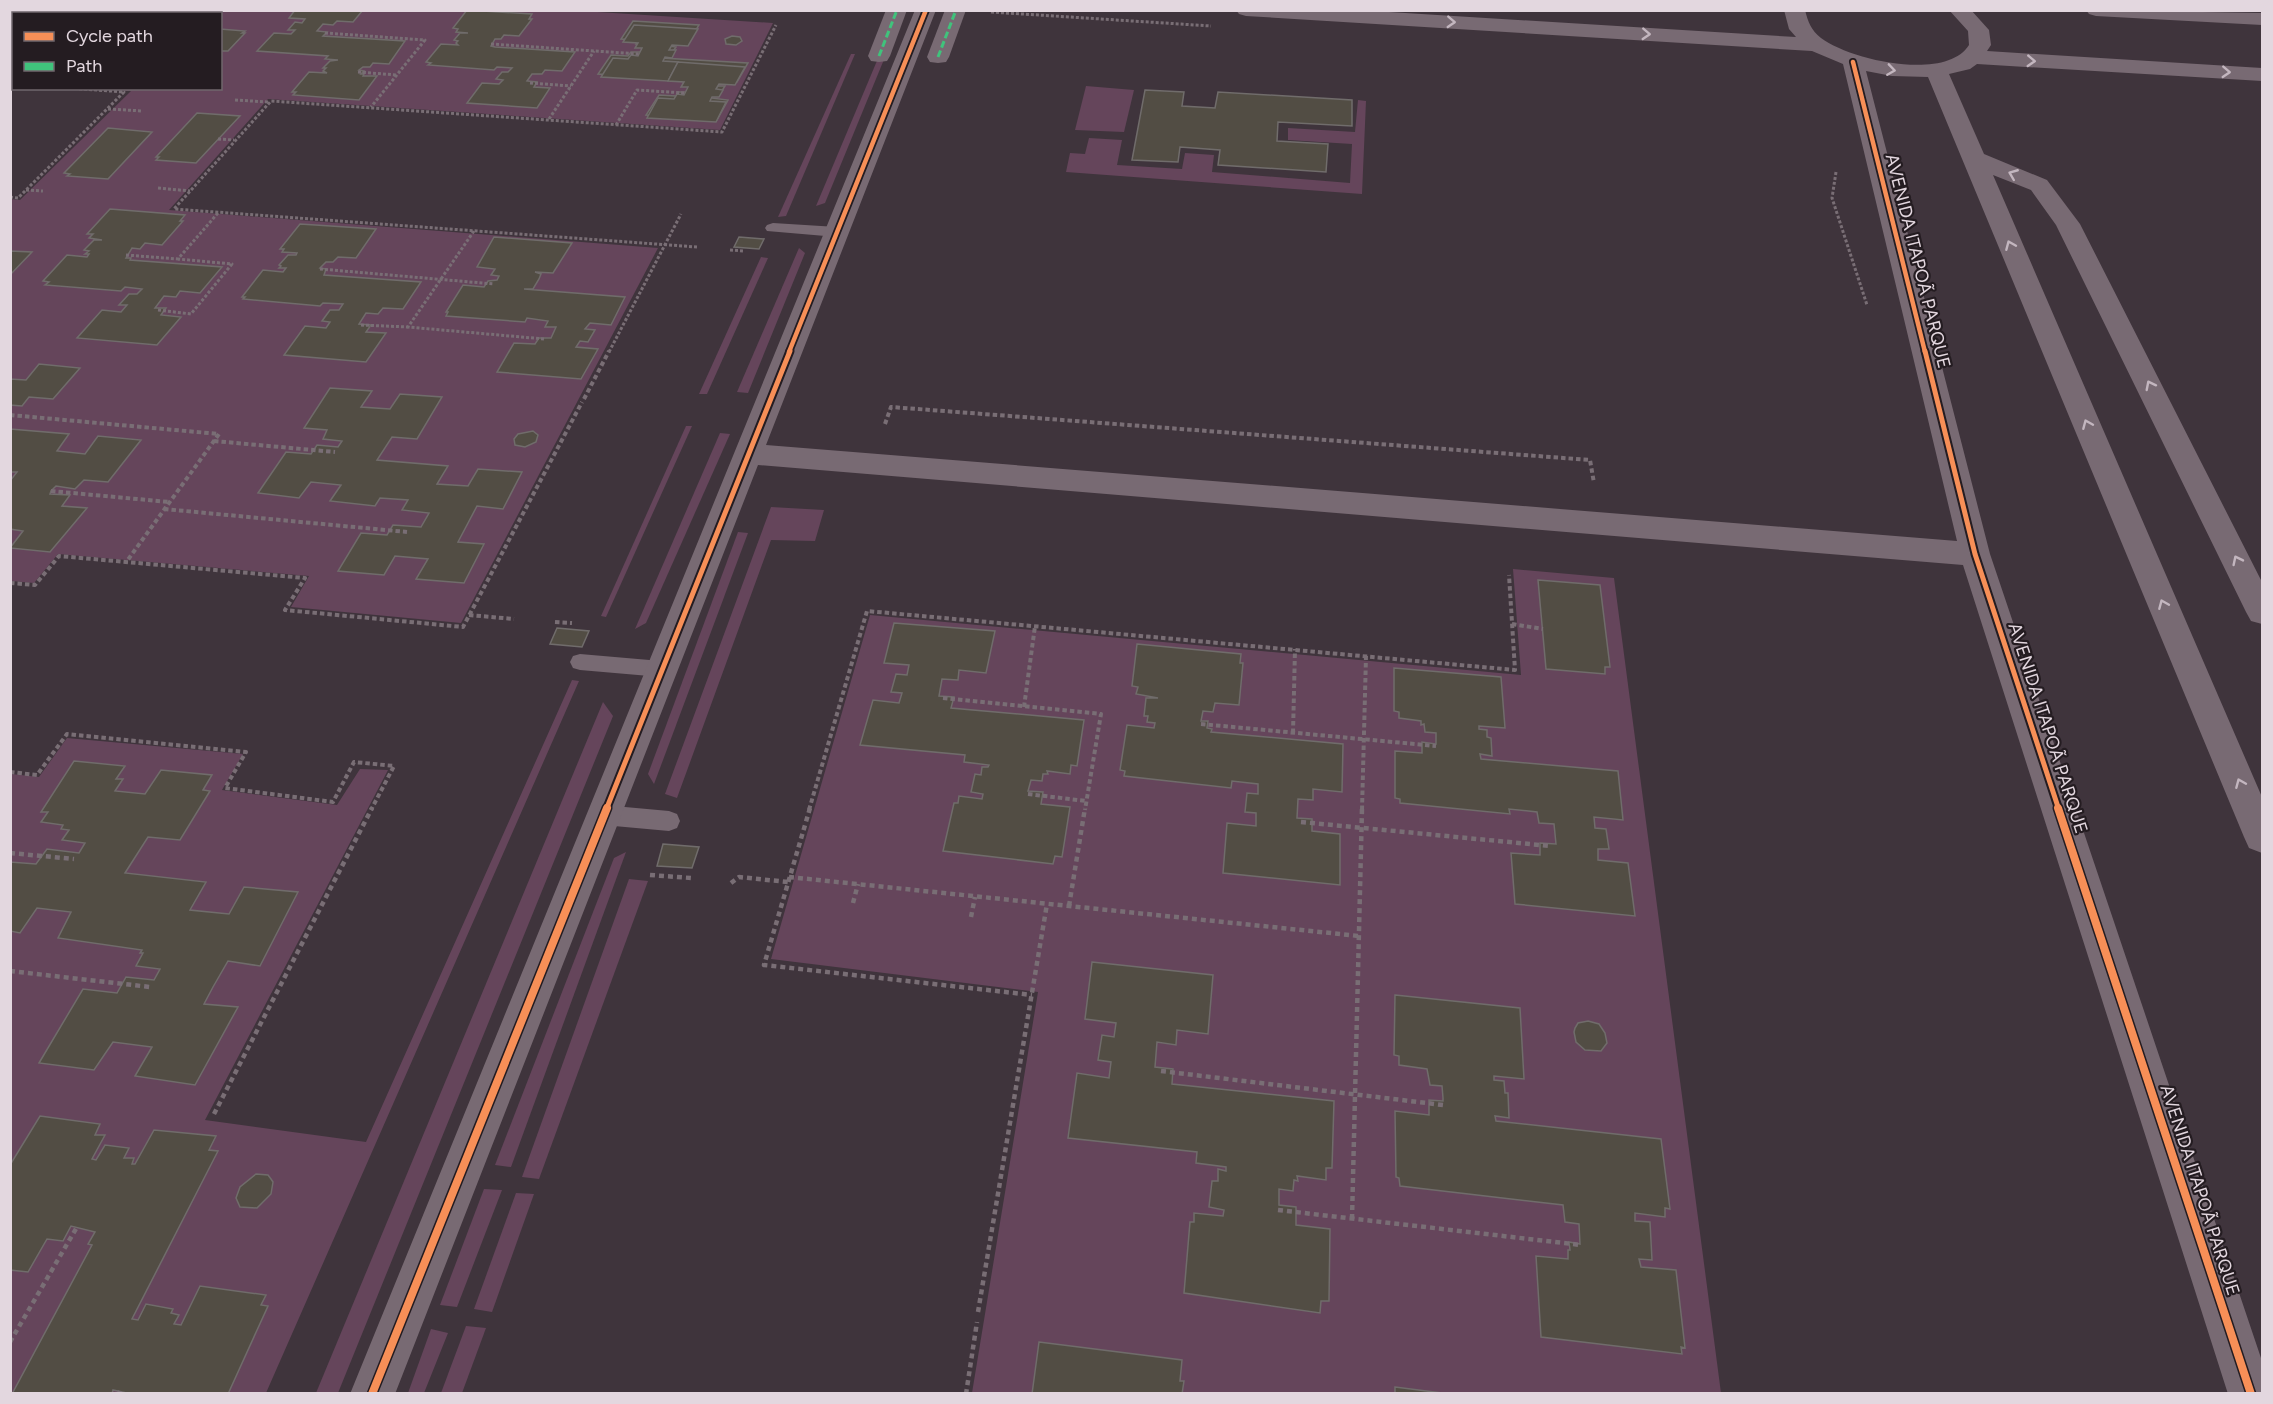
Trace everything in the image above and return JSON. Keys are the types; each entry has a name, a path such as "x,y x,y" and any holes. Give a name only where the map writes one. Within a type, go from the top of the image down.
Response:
{"street":[{"path":"879,56 897,10"},
{"path":"372,1394 926,10"},
{"path":"938,57 956,10"},
{"path":"1246,10 1684,28 1818,45 1853,62 1896,72 1937,71 1964,64 1973,57 1980,45 1978,30 1959,10"},
{"path":"1794,10 1798,24 1818,45"},
{"path":"2096,10 2262,19"},
{"path":"1973,57 2262,74"},
{"name":"AVENIDA ITAPOÃ PARQUE","path":"1853,62 1975,554 2252,1394"},
{"path":"1937,71 2262,837"},
{"path":"1973,158 2039,185 2068,224 2262,612"},
{"path":"748,454 1975,554"}],"lane":[{"path":"774,228 837,232"},
{"path":"580,662 662,669"},
{"path":"603,815 669,821"}],"path":[{"path":"990,12 1215,27"},
{"path":"235,100 723,132 776,25"},
{"path":"325,33 425,40 370,108"},
{"path":"490,44 639,54"},
{"path":"548,120 594,51"},
{"path":"358,72 397,75"},
{"path":"530,83 571,86"},
{"path":"10,197 18,198 124,92 96,90"},
{"path":"616,125 637,90 685,93"},
{"path":"269,102 174,209 697,247"},
{"path":"107,109 143,111"},
{"path":"218,139 235,140"},
{"path":"1837,164 1832,198 1867,306"},
{"path":"158,188 190,191"},
{"path":"25,190 43,191"},
{"path":"178,259 218,212"},
{"path":"10,583 35,585 59,556 305,578 285,610 463,627 681,214"},
{"path":"408,327 474,231"},
{"path":"126,255 232,264 191,314 158,310"},
{"path":"320,269 494,284"},
{"path":"361,325 544,339"},
{"path":"885,426 891,406 1590,460 1595,489"},
{"path":"10,415 219,434 126,562"},
{"path":"214,441 335,452"},
{"path":"51,491 169,502"},
{"path":"164,509 408,532"},
{"path":"1032,995 764,965 867,611 1515,670 1509,575"},
{"path":"469,615 514,619"},
{"path":"1512,624 1543,629"},
{"path":"1024,706 1035,626"},
{"path":"1293,732 1295,650"},
{"path":"1352,1219 1366,656"},
{"path":"943,698 1101,714 1069,906"},
{"path":"1202,724 1436,746"},
{"path":"10,772 37,775 66,734 246,752 225,788 333,802 354,762 394,766 214,1114"},
{"path":"1028,794 1086,801"},
{"path":"1301,822 1550,846"},
{"path":"10,853 74,859"},
{"path":"650,875 691,878"},
{"path":"732,883 739,877 858,884 1359,936"},
{"path":"853,903 858,884"},
{"path":"971,916 975,897"},
{"path":"978,1312 1047,904"},
{"path":"10,971 150,987"},
{"path":"1161,1071 1443,1106"},
{"path":"1278,1210 1581,1245"},
{"path":"10,1342 77,1227"},
{"path":"966,1394 977,1322"}],"shaded area":[{"path":"566,10 773,23 720,130 268,99 169,210 658,248 461,623 291,607 309,576 58,554 34,583 11,581 10,199 20,200 131,91 118,90 222,90 222,12 12,12 12,82 10,82 11,11"},
{"path":"851,54 855,54 786,216 778,217"},
{"path":"879,56 885,57 825,203 816,206"},
{"path":"1086,86 1134,90 1124,132 1075,130"},
{"path":"1358,100 1366,101 1362,194 1066,172 1070,153 1085,154 1089,138 1122,140 1117,165 1182,169 1185,153 1214,155 1212,172 1350,183 1352,144 1288,140 1288,128 1355,132"},
{"path":"799,248 805,253 748,393 737,392"},
{"path":"761,257 768,258 707,394 699,394"},
{"path":"686,426 692,426 606,617 601,616"},
{"path":"720,433 730,434 646,623 635,629"},
{"path":"771,507 824,510 815,541 771,540 677,798 665,794"},
{"path":"738,532 748,533 654,784 648,774"},
{"path":"1513,569 1614,578 1721,1393 972,1393 1038,992 771,959 870,615 1521,675"},
{"path":"572,680 579,681 266,1393 11,1394 11,774 39,777 67,738 243,754 222,790 337,805 360,769 388,770 205,1120 366,1142"},
{"path":"603,702 613,716 338,1393 316,1393"},
{"path":"626,852 511,1167 495,1165 614,858"},
{"path":"629,879 648,881 539,1179 522,1177"},
{"path":"484,1189 502,1190 457,1307 440,1305"},
{"path":"516,1193 534,1194 492,1312 474,1309"},
{"path":"466,1326 486,1328 462,1393 441,1393"},
{"path":"431,1329 448,1333 424,1393 408,1393"}],"building":[{"path":"146,10 179,10 177,12 144,12"},
{"path":"295,10 363,10 353,22 337,21 333,25 323,24 317,31 327,32 323,36 405,41 389,64 373,63 370,67 363,67 359,70 364,71 361,74 364,74 363,76 377,76 359,100 293,95 296,92 292,92 309,72 327,73 323,71 326,68 323,68 330,61 338,60 325,59 328,56 257,51 274,33 291,34 295,30 288,30 295,22 302,23 305,19 289,18"},
{"path":"467,10 532,14 529,19 532,19 519,36 504,35 501,39 495,39 491,46 575,52 562,71 545,70 542,74 532,74 527,81 537,82 534,87 550,88 537,108 467,103 482,83 499,84 503,80 496,79 502,72 508,72 512,68 497,67 494,70 428,65 431,63 426,62 441,44 458,45 456,43 458,41 454,40 460,33 468,33 456,32 458,29 453,28"},
{"path":"633,21 699,25 688,43 671,42 669,46 676,47 671,54 664,54 662,58 748,63 737,82 720,81 717,86 725,86 720,94 713,94 711,98 728,100 717,120 646,115 659,95 676,96 678,92 688,92 693,84 683,84 685,80 598,74 611,55 628,56 631,52 641,52 645,44 636,44 639,40 621,39"},
{"path":"634,25 698,29 688,46 672,45 669,50 676,50 672,58 665,57 663,61 678,62 668,81 601,77 613,58 628,59 631,55 638,56 642,48 635,48 638,43 623,42"},
{"path":"222,29 245,31 242,33 245,33 228,51 222,51"},
{"path":"732,36 740,37 742,41 736,45 726,44 725,39"},
{"path":"678,62 745,67 735,85 719,84 716,89 723,90 719,97 712,97 710,101 726,102 716,122 647,118 658,98 674,99 677,94 684,95 688,87 681,87 684,82 668,81"},
{"path":"1145,90 1184,92 1182,106 1215,108 1218,92 1352,100 1352,126 1278,122 1277,141 1328,144 1326,172 1218,165 1220,150 1180,147 1178,162 1132,160"},
{"path":"197,113 240,116 196,163 156,160 159,157 156,157"},
{"path":"108,128 152,132 108,179 67,176 70,174 64,173"},
{"path":"110,209 185,215 180,221 183,221 162,245 145,243 140,249 132,248 126,258 222,267 200,293 180,291 176,297 164,296 155,308 166,308 161,315 181,317 157,345 77,338 102,310 121,312 127,305 119,305 129,294 137,294 142,289 125,287 121,291 45,285 49,282 43,281 67,255 87,257 89,254 85,254 89,251 84,250 94,240 102,240 89,238 93,234 87,234"},
{"path":"300,224 376,229 356,258 338,257 333,262 326,262 320,268 326,269 324,275 421,282 403,309 383,308 378,314 366,313 359,324 371,325 366,332 386,333 366,362 284,355 305,326 326,328 330,322 322,321 330,310 339,310 343,304 323,303 320,306 243,299 245,297 242,297 263,270 283,272 286,268 279,268 281,266 279,265 288,255 297,253 282,252 284,249 280,249"},
{"path":"494,237 572,243 553,273 535,272 541,274 533,289 524,289 625,297 611,325 590,323 585,329 595,330 588,342 580,341 576,347 598,349 581,379 497,372 514,343 535,344 539,338 551,338 556,327 545,327 548,321 527,318 525,322 446,316 448,312 446,312 463,285 484,287 488,281 497,280 499,276 491,275 495,269 477,267"},
{"path":"739,237 764,239 759,249 734,247"},
{"path":"10,251 32,252 10,275"},
{"path":"39,364 80,368 53,399 29,397 22,406 10,405 10,379 26,380"},
{"path":"330,388 372,391 361,407 390,409 400,394 442,397 417,439 392,437 377,460 448,466 437,484 468,486 478,469 522,472 503,509 477,506 458,542 484,544 464,583 416,579 428,559 395,556 384,575 338,571 361,533 387,535 393,525 421,527 429,513 402,510 408,500 380,498 375,506 330,501 341,485 311,482 299,498 258,493 286,452 311,454 317,445 338,447 342,441 323,439 327,430 304,428"},
{"path":"10,429 69,434 57,451 85,454 98,436 141,440 108,482 84,480 75,489 56,486 51,491 50,494 70,495 62,506 87,508 50,552 10,548 23,531 10,529 10,481 17,472 10,472"},
{"path":"533,431 538,435 536,442 525,447 515,445 514,439 518,434"},
{"path":"1538,580 1600,585 1610,667 1605,667 1605,674 1546,669"},
{"path":"894,623 995,631 986,673 959,670 958,680 942,679 939,696 954,697 951,708 1084,720 1077,766 1071,765 1070,774 1047,771 1048,774 1043,774 1042,781 1031,780 1028,791 1043,792 1041,804 1070,807 1062,857 1055,856 1053,864 943,851 954,803 958,803 959,796 982,799 983,794 971,792 975,774 981,775 982,767 989,765 964,762 965,755 860,745 873,700 899,703 902,693 891,692 896,674 907,675 909,665 884,663"},
{"path":"557,628 589,631 582,647 550,644"},
{"path":"1137,644 1241,654 1240,663 1243,663 1239,705 1215,703 1213,712 1203,711 1201,721 1208,721 1207,728 1212,729 1211,732 1343,744 1342,792 1313,789 1313,800 1298,799 1297,818 1312,819 1312,831 1340,834 1340,885 1223,873 1227,823 1256,826 1256,813 1245,812 1247,793 1258,794 1258,784 1232,781 1231,788 1124,776 1125,771 1120,770 1127,725 1154,728 1155,723 1147,722 1148,716 1144,716 1146,698 1158,698 1136,694 1138,687 1132,686"},
{"path":"1394,668 1501,677 1505,728 1479,726 1479,729 1487,730 1487,737 1491,738 1492,756 1480,754 1481,759 1618,771 1623,820 1594,817 1595,828 1606,829 1609,849 1598,849 1598,860 1628,863 1635,916 1515,904 1511,853 1540,855 1540,843 1556,844 1554,824 1539,823 1537,812 1509,809 1510,814 1400,803 1400,799 1395,798 1395,751 1422,753 1422,742 1436,744 1436,733 1425,732 1421,721 1399,718 1399,712 1394,711"},
{"path":"74,761 125,766 116,779 123,779 115,791 145,794 161,770 212,775 203,790 210,791 180,840 148,837 125,873 206,882 190,910 229,914 244,887 298,892 260,966 228,961 213,987 204,1004 238,1007 195,1085 135,1076 152,1047 113,1042 94,1070 39,1063 83,989 117,993 126,977 154,980 160,969 136,966 143,953 140,953 142,950 58,938 71,912 37,908 20,933 10,931 10,862 36,864 47,849 79,853 85,843 62,840 69,830 61,829 63,825 41,822 48,812 41,812"},
{"path":"663,844 699,847 692,868 657,866"},
{"path":"1092,962 1213,975 1208,1034 1177,1030 1176,1045 1157,1042 1155,1067 1173,1069 1172,1084 1334,1101 1332,1168 1326,1168 1326,1180 1297,1176 1298,1181 1294,1180 1293,1191 1279,1189 1279,1205 1296,1207 1296,1225 1330,1229 1329,1301 1321,1301 1320,1313 1184,1293 1190,1222 1194,1222 1194,1213 1223,1216 1224,1210 1209,1207 1212,1181 1218,1181 1218,1169 1226,1171 1226,1167 1196,1163 1197,1152 1068,1138 1077,1073 1109,1078 1111,1062 1098,1060 1102,1035 1114,1037 1116,1023 1085,1019"},
{"path":"1395,995 1520,1008 1524,1079 1494,1076 1494,1080 1504,1081 1505,1093 1508,1093 1509,1118 1495,1116 1496,1121 1661,1139 1670,1209 1665,1208 1665,1217 1635,1213 1635,1221 1650,1222 1652,1260 1639,1259 1641,1267 1676,1270 1685,1348 1681,1347 1682,1354 1541,1337 1536,1256 1568,1259 1569,1242 1580,1244 1579,1224 1565,1222 1563,1205 1400,1186 1399,1178 1396,1177 1395,1111 1429,1115 1429,1100 1443,1101 1443,1098 1442,1086 1430,1085 1427,1069 1399,1065 1399,1056 1394,1055"},
{"path":"1588,1021 1599,1024 1605,1033 1607,1043 1601,1051 1585,1050 1576,1042 1575,1028 1578,1023"},
{"path":"40,1116 100,1124 95,1135 105,1135 92,1159 96,1160 105,1145 129,1148 124,1158 134,1158 132,1164 135,1164 154,1130 216,1136 209,1150 218,1151 132,1319 138,1320 146,1304 173,1309 171,1313 179,1315 174,1324 181,1325 200,1286 266,1295 261,1305 268,1306 228,1394 131,1394 113,1390 112,1394 12,1394 92,1245 88,1244 95,1232 71,1226 63,1241 47,1239 28,1272 10,1270 10,1165"},
{"path":"256,1174 268,1175 271,1179 273,1182 271,1194 257,1208 240,1207 236,1198 240,1187"},
{"path":"1039,1342 1182,1360 1180,1381 1184,1381 1182,1394 1032,1394"},
{"path":"1395,1387 1450,1394 1395,1394"}],"marked path":[{"path":"879,56 897,10"},
{"path":"938,57 956,10"}],"cycle path":[{"path":"372,1394 926,10"},
{"path":"1853,62 1975,554 2251,1394"}]}
